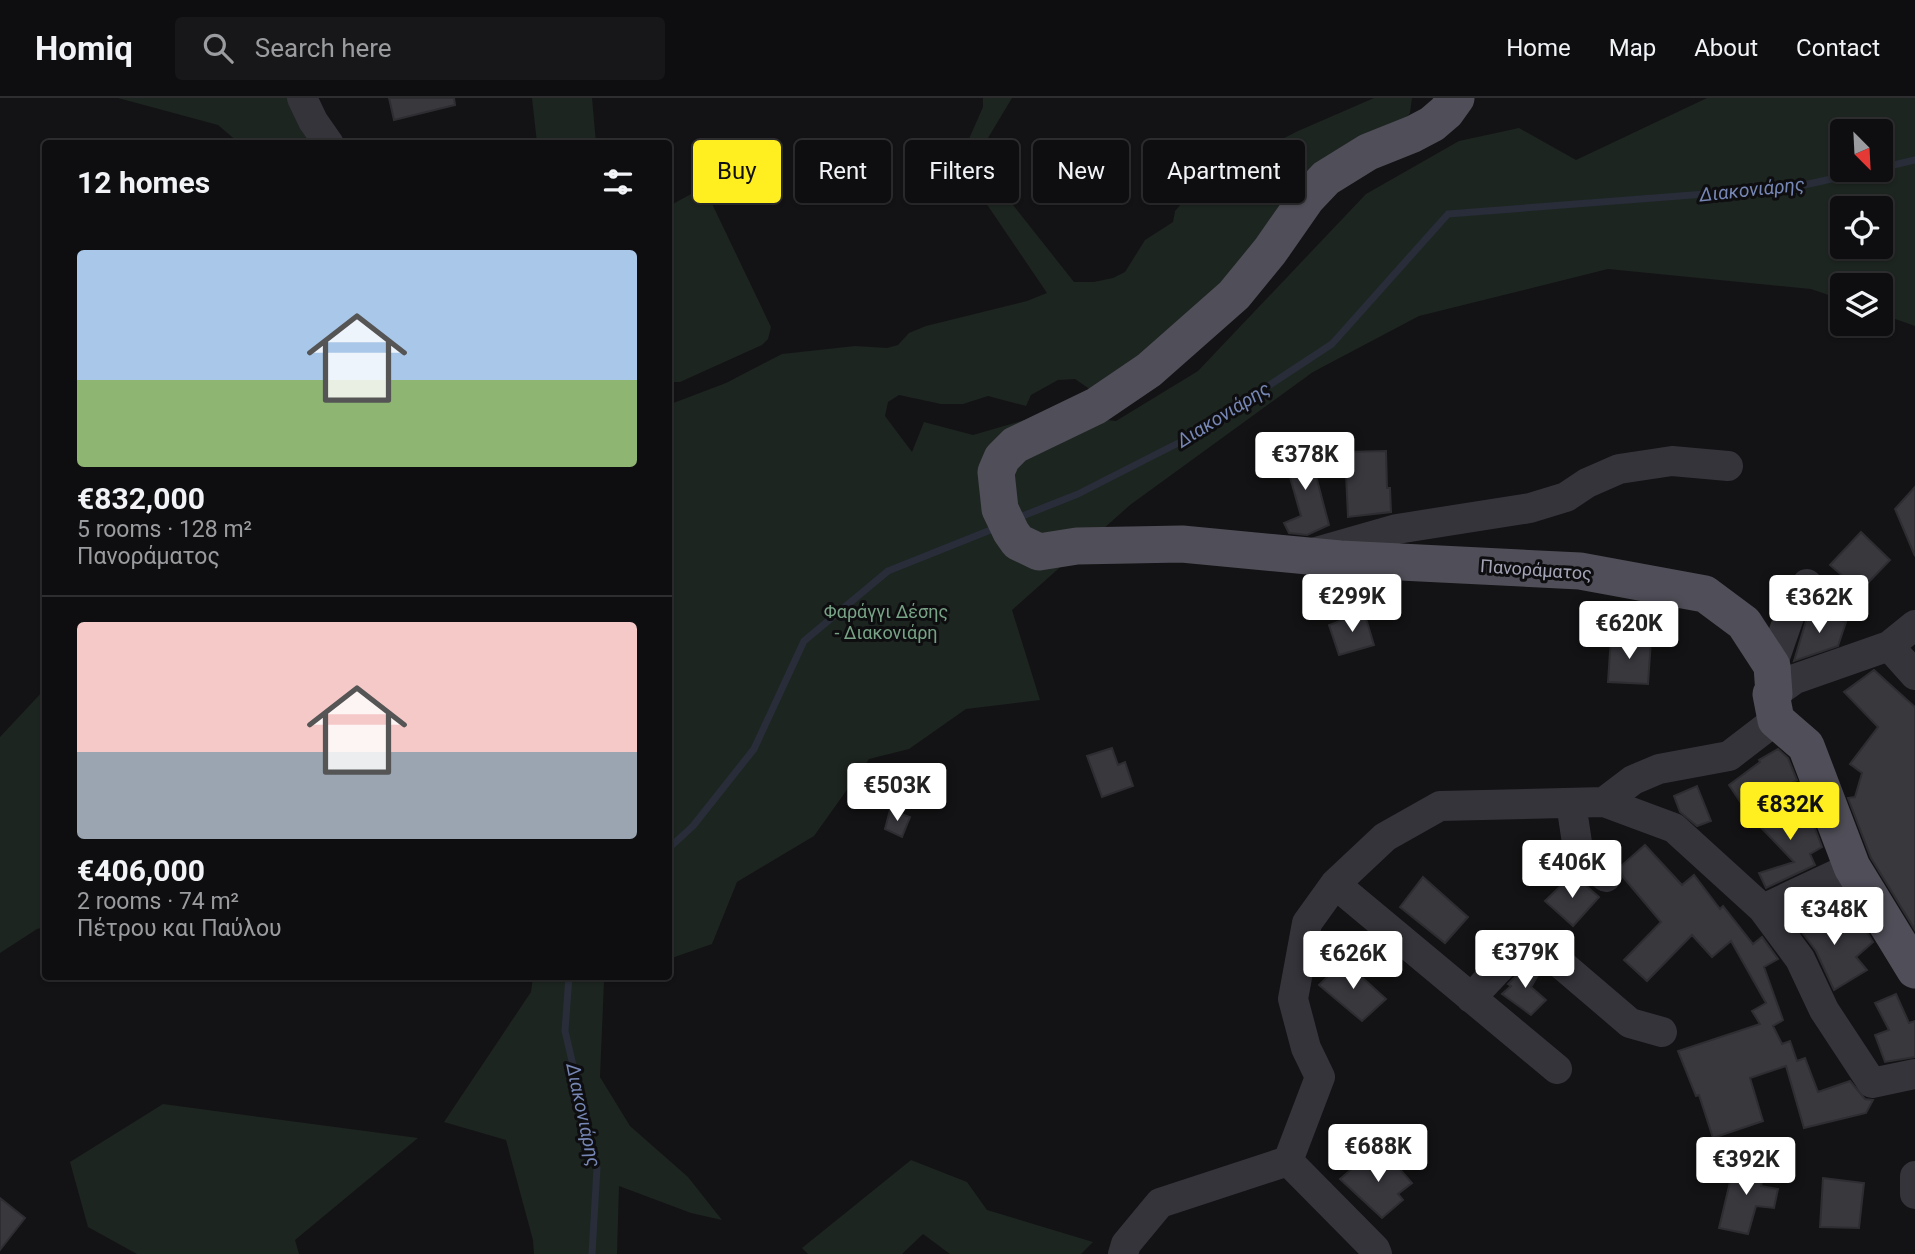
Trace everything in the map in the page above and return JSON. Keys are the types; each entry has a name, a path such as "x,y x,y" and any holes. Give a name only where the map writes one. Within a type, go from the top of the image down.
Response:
{"main road":[{"name":"Πανοράματος","path":"1456,98 1446,112 1424,128 1368,152 1326,178 1307,198 1270,251 1234,295 1149,370 1096,406 1016,445 1002,458 996,472 1006,520 1018,542 1039,552 1077,546 1182,544 1306,556 1580,571 1705,594 1744,623 1774,693 1806,746 1852,867 1915,970"}],"street":[{"path":"302,98 326,140"},
{"path":"1306,556 1397,529 1530,508 1566,497 1587,483 1619,469 1672,461 1728,466"},
{"path":"1774,693 1790,614 1807,584"},
{"path":"1604,802 1633,780 1659,769 1728,756 1774,693 1795,679 1889,646 1915,625"},
{"path":"1889,646 1915,675"},
{"path":"1289,1161 1320,1077 1307,1048 1293,999 1307,923 1335,884 1385,837 1440,806 1604,802 1674,828 1763,909 1800,959 1825,1010 1872,1083 1915,1074"},
{"path":"1571,803 1579,856 1606,877"},
{"path":"1763,909 1852,867"},
{"path":"1335,884 1557,1069"},
{"path":"1471,998 1518,948 1541,947 1630,1023 1662,1032"},
{"path":"1123,1254 1126,1244 1160,1203 1289,1161"},
{"path":"1289,1161 1377,1254"},
{"path":"1915,1176 1915,1194"}],"green space":[{"path":"118,98 296,98 322,140 236,140 218,125"},
{"path":"532,98 592,98 596,140 537,140"},
{"name":"Φαράγγι Δέσης - Διακονιάρη","path":"983,98 1012,98 987,140 968,140 983,107"},
{"name":"Φαράγγι Δέσης - Διακονιάρη","path":"1374,98 1412,98 1410,113 1399,126 1223,296 1091,390 1075,379 1058,380 1031,395 1026,406 988,396 963,404 941,404 899,395 888,402 885,416 912,452 924,422 973,435 1049,413 1116,421 1198,371 1366,194 1459,141 1519,128 1576,160 1707,98 1915,98 1915,326 1893,318 1893,273 1830,273 1830,296 1811,289 1608,269 1419,316 1313,372 1130,505 1012,610 1040,700 966,709 909,749 869,759 814,836 737,882 712,944 672,958 672,403 726,383 782,354 855,346 887,348 898,345 909,333 926,326 1027,301 1047,293 986,203 1011,203 1074,282 1113,278 1125,272 1145,240 1173,222 1175,211 1182,203 1305,203 1305,140 1280,140"},
{"path":"693,193 693,203 712,203 771,327 768,339 762,345 680,382 672,382 672,204"},
{"path":"42,692 42,928 0,953 0,737"},
{"path":"533,980 607,980 604,981 600,1077 630,1126 688,1177 722,1220 691,1213 619,1186 617,1254 534,1254 533,1240 506,1140 444,1122 531,992"},
{"path":"163,1104 418,1138 295,1240 299,1254 137,1254 88,1227 70,1162"},
{"path":"911,1160 967,1182 987,1210 1093,1242 1081,1254 950,1254 923,1234 902,1254 808,1254 802,1248"}],"building":[{"path":"389,98 454,98 455,105 394,120"},
{"path":"1307,442 1329,525 1307,535 1289,533 1284,523 1301,516 1282,449"},
{"path":"1386,451 1391,512 1348,517 1345,452"},
{"path":"1915,487 1915,556 1895,509"},
{"path":"1861,532 1890,560 1860,591 1830,565"},
{"path":"1364,612 1374,645 1339,655 1329,625"},
{"path":"1811,612 1846,622 1838,646 1794,661 1806,621"},
{"path":"1611,637 1651,640 1648,684 1608,682"},
{"path":"1874,670 1915,707 1915,930 1871,858 1848,798 1855,797 1862,773 1850,764 1878,727 1844,692"},
{"path":"1112,748 1118,765 1125,762 1133,786 1102,797 1087,756"},
{"path":"1778,749 1788,758 1797,780 1745,809 1729,785 1760,762 1759,760"},
{"path":"1697,786 1711,821 1697,826 1680,812 1674,796"},
{"path":"1807,807 1822,847 1810,854 1815,865 1766,888 1759,873 1794,862 1752,818"},
{"path":"890,810 910,817 902,837 885,829"},
{"path":"1645,845 1682,885 1694,875 1720,909 1723,906 1753,944 1762,937 1778,959 1764,967 1783,1020 1773,1026 1782,1044 1790,1041 1797,1061 1805,1058 1818,1092 1850,1081 1865,1099 1873,1100 1866,1113 1804,1128 1786,1066 1750,1078 1763,1121 1713,1138 1699,1095 1696,1096 1678,1051 1760,1024 1752,1011 1766,1003 1731,941 1712,957 1692,935 1647,981 1624,960 1661,922 1623,877 1620,867"},
{"path":"1573,874 1599,897 1573,926 1545,901"},
{"path":"1423,877 1468,917 1445,943 1400,907"},
{"path":"1813,905 1831,936 1863,926 1873,942 1856,957 1867,970 1834,990 1816,951 1790,916"},
{"path":"1344,961 1386,999 1362,1021 1319,985"},
{"path":"1527,965 1535,965 1541,970 1531,987 1546,1000 1531,1015 1502,994"},
{"path":"1896,994 1909,1023 1915,1021 1915,1057 1885,1062 1875,1035 1889,1030 1875,1003"},
{"path":"1385,1152 1412,1183 1398,1194 1403,1200 1382,1218 1340,1179 1360,1162 1367,1168"},
{"path":"1735,1161 1765,1164 1761,1186 1778,1189 1774,1208 1756,1206 1748,1234 1719,1228"},
{"path":"1823,1178 1864,1183 1859,1228 1820,1227"},
{"path":"0,1198 25,1218 0,1250"}],"waterway":[{"name":"Διακονιάρης","path":"1894,165 1915,160"},
{"name":"Διακονιάρης","path":"1015,519 1078,494 1192,436 1332,344 1448,214 1795,187 1830,179"},
{"name":"Διακονιάρης","path":"672,845 693,826 754,749 804,641 888,571 998,527"},
{"name":"Διακονιάρης","path":"569,980 565,1031 597,1168 592,1254"}]}
